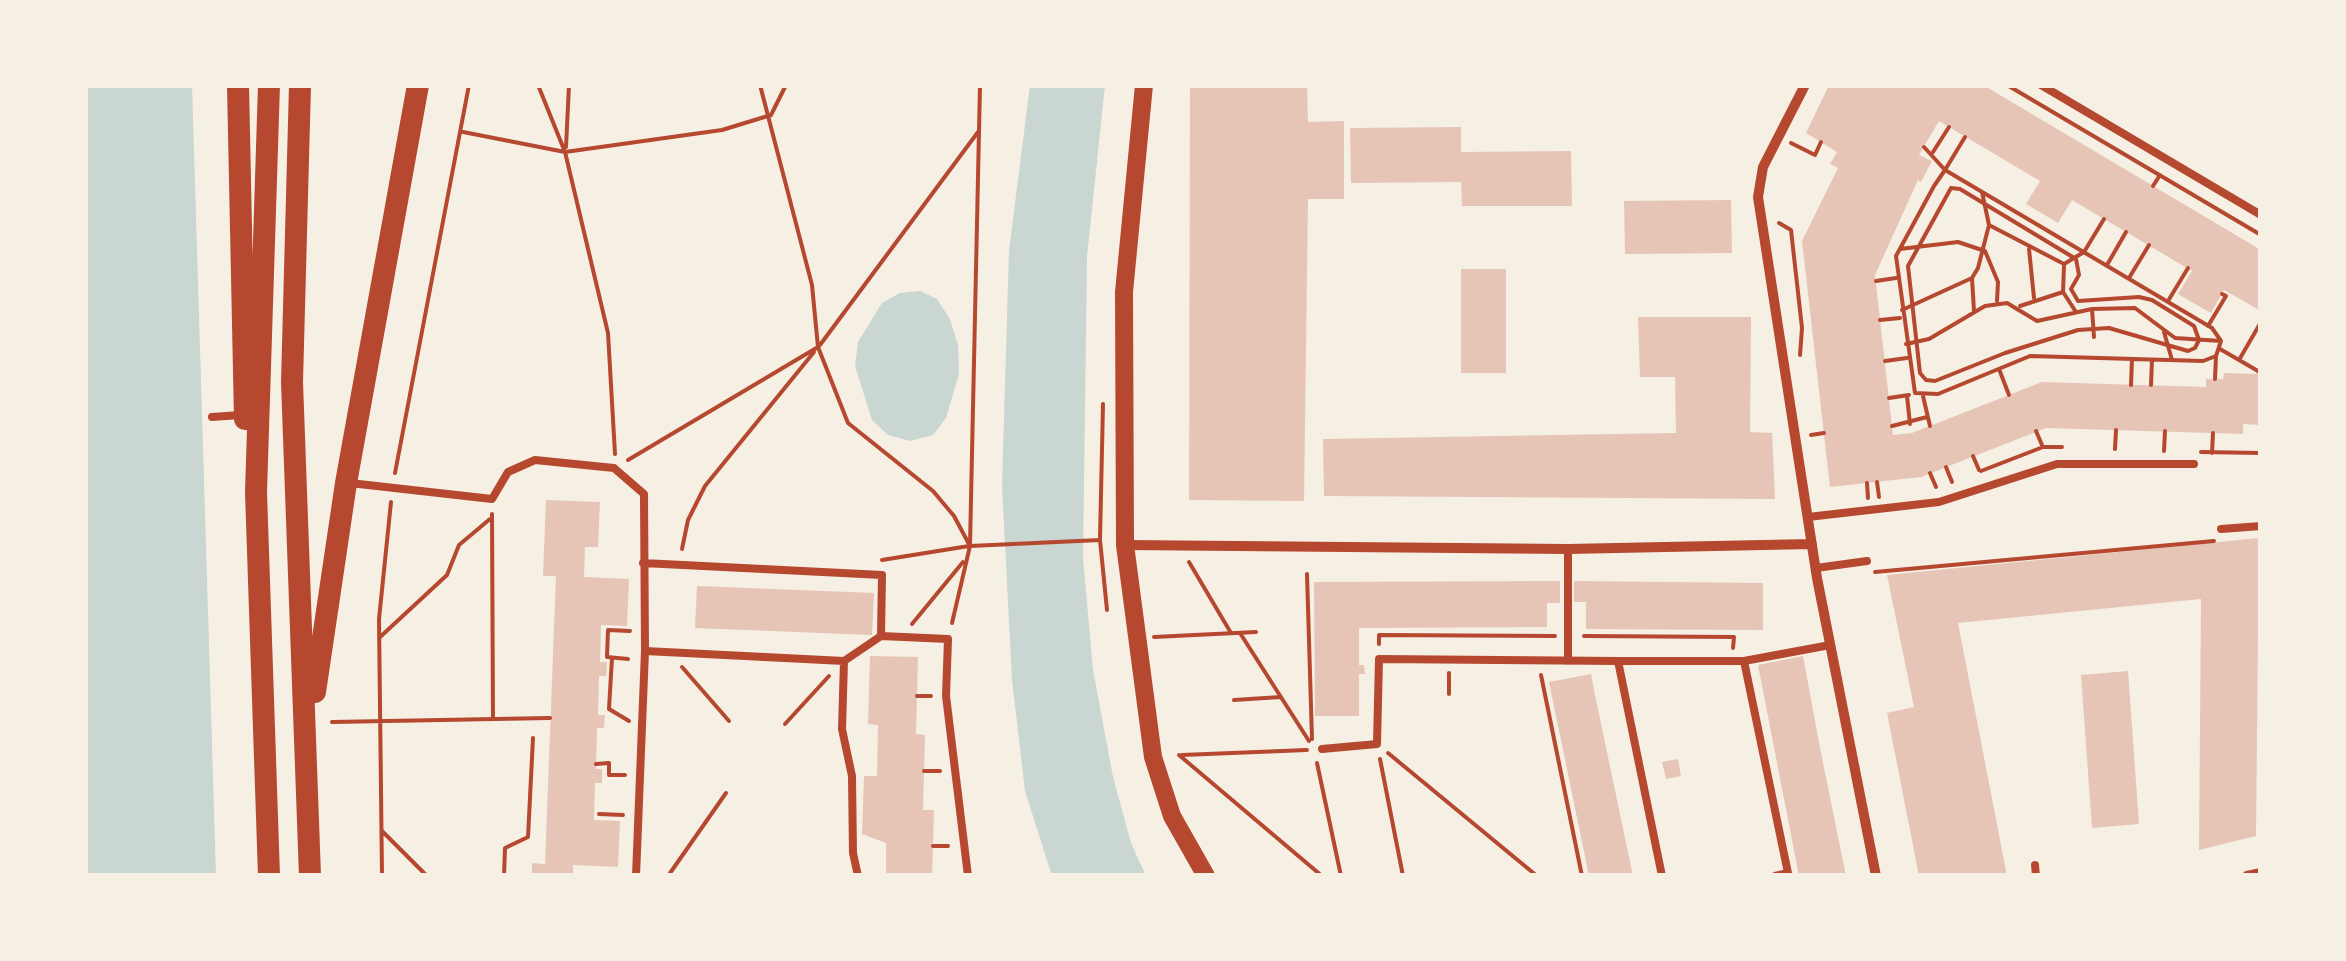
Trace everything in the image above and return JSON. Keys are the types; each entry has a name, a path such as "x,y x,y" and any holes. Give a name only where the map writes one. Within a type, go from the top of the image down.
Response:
{"main road":[{"path":"238,85 245,415 256,492"},
{"path":"269,85 256,492 270,876"},
{"path":"300,85 292,382 310,876"},
{"path":"307,790 319,643 418,85"}],"street":[{"path":"1144,85 1124,292 1125,545 1153,756 1172,816 1206,876"},
{"path":"1805,85 1763,167 1758,197 1816,568 1876,876"},
{"path":"1125,545 1568,549 1812,544"},
{"path":"2247,876 2261,873"}],"lane":[{"path":"2041,85 2261,214"},
{"path":"212,416 245,415"},
{"path":"346,482 492,498 508,472 536,460 614,468 644,494 645,655 636,876"},
{"path":"1808,517 1940,502 2057,464 2194,464"},
{"path":"2221,529 2261,526"},
{"path":"1568,549 1568,661"},
{"path":"1816,568 1868,561"},
{"path":"644,564 882,575 882,636"},
{"path":"645,655 669,652 844,661 882,636 948,639 946,696 968,876"},
{"path":"1318,749 1377,744 1380,659 1744,661 1830,645"},
{"path":"844,661 842,730 852,776 853,853 858,876"},
{"path":"1618,661 1662,876"},
{"path":"1744,661 1788,873 1775,876"},
{"path":"2035,865 2036,876"}],"path":[{"path":"538,85 566,152 608,333 616,412 614,468"},
{"path":"566,152 568,85"},
{"path":"760,85 771,115 812,285 818,347 848,423 933,491 954,516 970,546"},
{"path":"463,132 566,152 722,130 771,115 786,85"},
{"path":"948,639 970,546 980,85"},
{"path":"2007,85 2261,235"},
{"path":"1933,152 1949,127"},
{"path":"678,565 688,520 705,486 818,347 978,132"},
{"path":"1914,393 1896,256 1965,136"},
{"path":"1792,143 1815,155 1821,142"},
{"path":"1924,147 1933,152 1946,170 2208,326 2221,340 2215,379"},
{"path":"2153,186 2160,175"},
{"path":"1952,188 2076,258 2080,275 2070,288 2078,301 2139,297 2152,300 2194,326 2199,340 2188,351 2109,328 2060,334 1936,382 1920,373 1908,266 1952,188"},
{"path":"1974,311 1972,278 1985,251 1989,225 1982,192"},
{"path":"1989,225 2064,264 2084,252 2104,219"},
{"path":"1779,224 1792,230 1802,328 1800,363"},
{"path":"2107,265 2126,232"},
{"path":"1900,249 1958,242 1985,251 1998,282 1996,304"},
{"path":"2129,278 2149,245"},
{"path":"2029,249 2034,298"},
{"path":"2064,264 2063,292 2076,312"},
{"path":"2168,302 2187,272"},
{"path":"1876,281 1898,278"},
{"path":"1902,310 1972,278"},
{"path":"2019,307 2034,298 2063,292"},
{"path":"2208,326 2226,296 2222,294"},
{"path":"1906,344 1917,343 1974,311 1996,304 2019,307 2037,321 2092,309 2135,308 2158,296"},
{"path":"2135,308 2164,332 2199,340 2221,340"},
{"path":"2092,309 2094,337"},
{"path":"1880,320 1902,318"},
{"path":"2238,360 2260,326"},
{"path":"2164,332 2172,360"},
{"path":"614,468 818,347"},
{"path":"2220,349 2258,371"},
{"path":"1889,398 1938,394 2030,356 2203,361 2216,356"},
{"path":"1885,361 1907,358"},
{"path":"2131,384 2132,359"},
{"path":"2151,385 2152,359"},
{"path":"1999,368 2009,394"},
{"path":"1907,396 1910,424"},
{"path":"1924,396 1930,426"},
{"path":"1898,434 1895,426 1927,417"},
{"path":"2115,449 2116,430"},
{"path":"2036,431 2043,447"},
{"path":"2164,450 2165,432"},
{"path":"2194,464 2212,452 2213,433"},
{"path":"1810,435 1824,434"},
{"path":"1973,456 1980,472"},
{"path":"1946,467 1952,482"},
{"path":"1930,473 1936,489"},
{"path":"1877,482 1879,498"},
{"path":"1866,483 1868,498"},
{"path":"492,498 494,719"},
{"path":"380,638 448,575 459,544 492,517"},
{"path":"1870,573 2233,539 2244,527"},
{"path":"882,575 882,558 970,546 1100,540 1107,610"},
{"path":"902,637 966,558"},
{"path":"1189,562 1231,633"},
{"path":"1307,574 1308,718 1318,749 1341,876"},
{"path":"645,632 608,630 607,658 645,655"},
{"path":"1154,637 1256,632"},
{"path":"1240,633 1318,749"},
{"path":"669,652 729,722"},
{"path":"612,658 609,709 642,729"},
{"path":"785,724 844,661"},
{"path":"1538,661 1582,876"},
{"path":"1234,700 1281,697"},
{"path":"332,722 550,718"},
{"path":"504,876 504,848 528,836 533,738"},
{"path":"1377,744 1404,876"},
{"path":"1377,744 1537,876"},
{"path":"1153,756 1318,749"},
{"path":"1180,755 1322,876"},
{"path":"596,764 609,764 609,775 640,774"},
{"path":"668,876 726,793"},
{"path":"599,814 638,816"},
{"path":"382,831 427,876"}],"shaded area":[{"path":"85,85 192,85 216,876 85,876"},
{"path":"1030,85 1105,85 1087,257 1083,558 1093,670 1113,777 1131,843 1146,876 1052,876 1025,791 1012,680 1002,485 1009,251"},
{"path":"920,291 937,299 950,319 958,345 959,374 946,418 933,435 910,441 888,435 872,420 855,366 858,342 882,303 900,293"}],"building":[{"path":"1190,85 1307,85 1308,122 1344,121 1344,199 1308,199 1304,501 1189,500"},
{"path":"1829,85 1983,85 2261,250 2261,311 2224,290 2211,313 2178,294 2192,271 2072,200 2058,223 2026,204 2040,181 1939,121 1919,155 1932,161 1921,182 1918,180 1875,275 1893,435 1912,433 2042,382 2206,387 2206,379 2223,379 2224,373 2256,374 2261,365 2261,425 2243,424 2243,434 2046,428 1921,477 1830,487 1802,241 1838,168 1830,164 1837,152 1806,133"},
{"path":"1461,127 1461,152 1571,151 1572,206 1462,206 1461,182 1351,183 1350,128"},
{"path":"1731,200 1732,253 1625,254 1624,201"},
{"path":"1461,269 1506,269 1506,373 1461,373"},
{"path":"1638,317 1751,317 1750,432 1772,433 1775,499 1324,496 1323,439 1676,433 1675,377 1640,377"},
{"path":"546,500 600,502 598,547 585,547 584,577 629,579 627,626 601,625 600,662 607,662 606,676 599,676 598,715 605,715 604,728 597,728 596,769 602,769 602,783 595,783 594,820 620,821 618,867 573,865 573,876 532,876 532,863 545,864 556,576 543,576"},
{"path":"2259,538 2256,836 2199,850 2201,599 1958,623 2007,876 1919,876 1887,713 1914,707 1887,575"},
{"path":"1560,581 1560,603 1547,603 1547,627 1359,628 1359,665 1364,665 1365,674 1359,674 1359,716 1315,716 1314,582"},
{"path":"1574,581 1763,583 1763,630 1586,629 1586,602 1574,602"},
{"path":"697,586 874,593 872,635 695,628"},
{"path":"870,656 918,657 916,734 925,735 923,810 934,810 932,876 886,876 886,843 862,834 864,776 877,776 878,725 868,724"},
{"path":"1803,656 1846,876 1799,876 1758,665"},
{"path":"2128,671 2139,824 2092,828 2081,675"},
{"path":"1591,674 1633,876 1589,876 1549,682"},
{"path":"1678,759 1681,776 1666,779 1662,762"}]}
